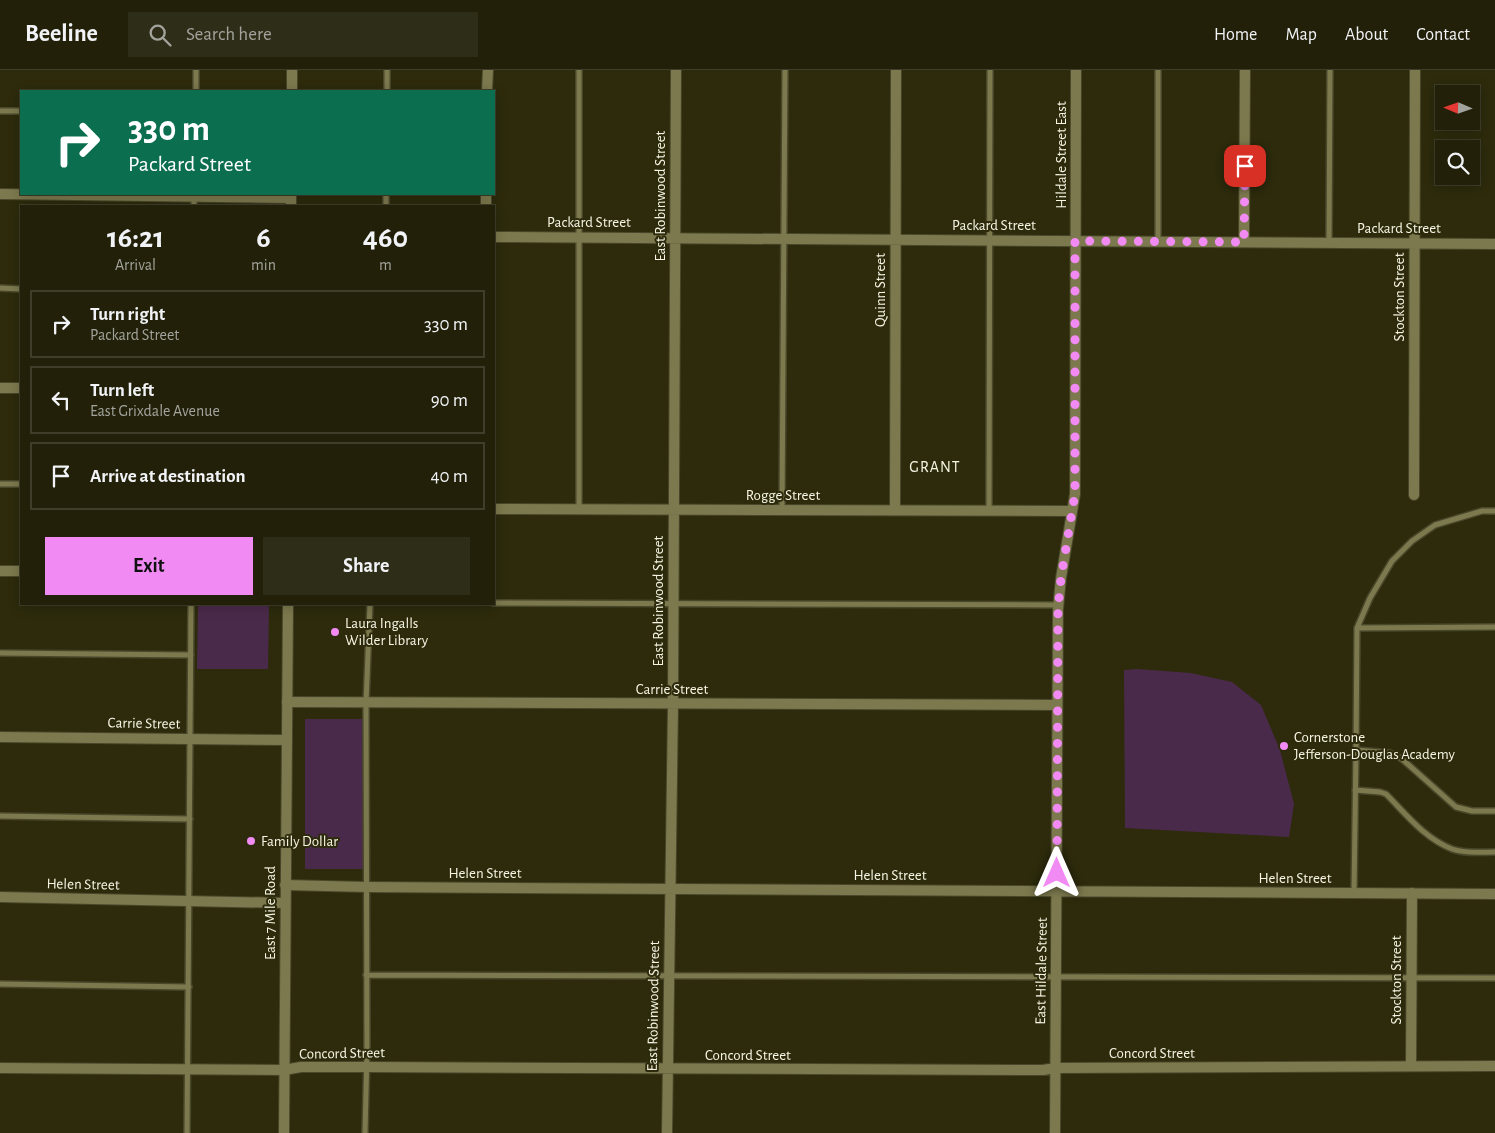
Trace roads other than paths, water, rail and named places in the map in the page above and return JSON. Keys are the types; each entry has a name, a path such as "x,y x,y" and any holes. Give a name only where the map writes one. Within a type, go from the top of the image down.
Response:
{"street":[{"path":"292,70 292,90"},
{"path":"487,90 488,70"},
{"name":"East Robinwood Street","path":"667,1133 673,704 676,70"},
{"name":"Quinn Street","path":"895,510 896,70"},
{"name":"Hildale Street East","path":"1075,241 1076,70"},
{"path":"1244,242 1245,70"},
{"name":"Stockton Street","path":"1414,495 1415,70"},
{"path":"0,194 20,195"},
{"path":"39,195 194,199 291,199"},
{"name":"Packard Street","path":"495,237 1495,244"},
{"name":"East Hildale Street","path":"1055,1133 1058,605 1075,494 1075,241"},
{"path":"0,388 20,388"},
{"name":"Rogge Street","path":"495,509 1072,511"},
{"path":"0,571 20,571"},
{"name":"East 7 Mile Road","path":"284,1133 288,605"},
{"name":"Carrie Street","path":"287,702 1057,704"},
{"name":"Carrie Street","path":"0,737 287,740"},
{"name":"Helen Street","path":"285,885 1495,894"},
{"name":"Stockton Street","path":"1411,1066 1412,893"},
{"name":"Helen Street","path":"0,897 285,903"},
{"name":"Concord Street","path":"0,1068 284,1070 301,1067 366,1067 1043,1070 1055,1068 1495,1066"}],"lane":[{"path":"196,70 196,90"},
{"path":"387,70 387,90"},
{"path":"578,509 580,70"},
{"path":"782,510 785,70"},
{"path":"988,510 990,70"},
{"path":"1158,70 1158,242"},
{"path":"1329,243 1330,70"},
{"path":"0,111 20,111"},
{"path":"0,288 20,289"},
{"path":"0,484 20,484"},
{"path":"1354,893 1357,628 1370,598 1392,561 1412,541 1435,526 1482,511 1495,511"},
{"path":"495,603 1058,605"},
{"path":"187,1133 191,605"},
{"path":"365,1133 366,702 370,605"},
{"path":"1357,628 1495,627"},
{"path":"0,653 191,655"},
{"path":"1356,750 1390,753 1402,759 1456,807 1472,811 1495,811"},
{"path":"1355,790 1386,794 1416,826 1434,839 1453,849 1473,852 1495,852"},
{"path":"0,816 190,819"},
{"path":"366,975 1495,978"},
{"path":"0,984 189,987"}],"place":[{"name":"Laura Ingalls Wilder Library","path":"335,632"},
{"name":"Cornerstone Jefferson-Douglas Academy","path":"1284,746"},
{"name":"Family Dollar","path":"251,841"}],"district":[{"name":"GRANT","path":"935,466"}]}
